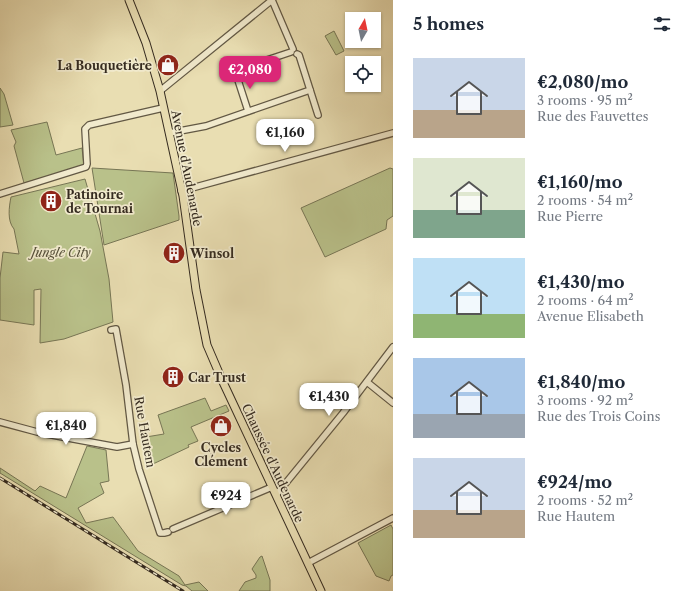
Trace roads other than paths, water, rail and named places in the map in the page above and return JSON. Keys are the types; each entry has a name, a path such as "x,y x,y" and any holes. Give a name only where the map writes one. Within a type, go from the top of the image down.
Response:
{"main road":[{"name":"Avenue d'Audenarde","path":"129,0 146,43 160,91 187,219 196,290 207,345"},
{"name":"Chaussée d'Audenarde","path":"207,345 321,591"}],"street":[{"path":"160,91 272,0 294,51 299,56 318,115"},
{"path":"248,111 237,72 294,51"},
{"path":"168,133 206,126 310,90"},
{"path":"0,194 86,167 85,129 89,125 163,108"},
{"path":"181,191 393,133"},
{"name":"Rue Hautem","path":"111,330 116,329 126,384 133,444 139,469 160,533 164,534 170,530 272,487"},
{"path":"276,495 367,382 393,347"},
{"path":"367,382 393,403"},
{"path":"0,422 41,433 117,447 133,444"},
{"path":"308,562 393,518"}],"railway":[{"path":"0,478 183,591"}],"place":[{"name":"La Bouquetière","path":"168,65"},
{"name":"Patinoire de Tournai","path":"51,201"},
{"name":"Winsol","path":"174,253"},
{"name":"Car Trust","path":"173,377"},
{"name":"Cycles Clément","path":"221,426"}],"park label":[{"name":"Jungle City","path":"61,252"}]}
